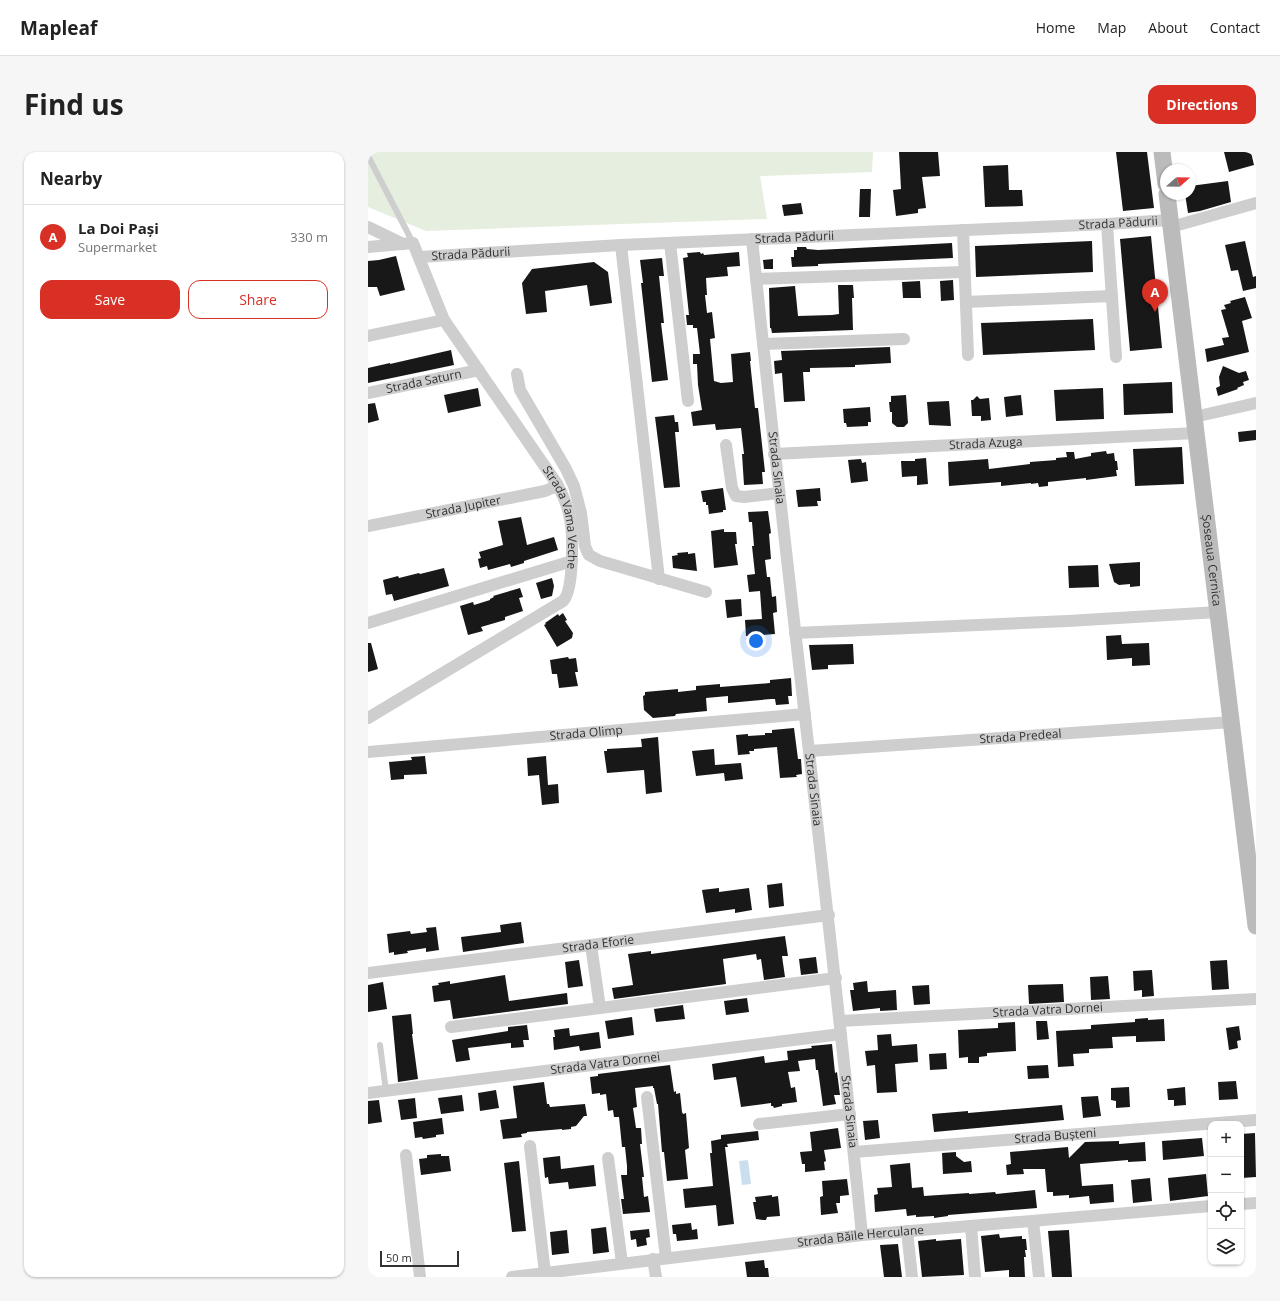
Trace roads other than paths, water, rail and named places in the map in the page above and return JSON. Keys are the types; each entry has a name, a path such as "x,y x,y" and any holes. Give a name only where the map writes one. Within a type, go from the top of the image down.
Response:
{"street":[{"path":"1162,152 1164,164"},
{"name":"Șoseaua Cernica","path":"1168,200 1232,722 1252,857 1256,926"},
{"name":"Strada Pădurii","path":"419,257 752,239 1107,224 1171,223 1256,203"},
{"path":"1107,224 1116,357"},
{"path":"368,227 408,243"},
{"path":"963,230 968,355"},
{"name":"Strada Sinaia","path":"752,239 774,454 836,978 862,1235"},
{"path":"368,247 408,243"},
{"name":"Strada Vama Veche","path":"368,718 564,601 567,598 568,593 572,560 571,520 557,484 444,320 419,257 408,243"},
{"path":"670,243 688,401"},
{"path":"621,245 660,579"},
{"path":"756,279 964,272"},
{"path":"966,302 1112,296"},
{"path":"368,336 444,320"},
{"path":"762,344 904,339"},
{"name":"Strada Saturn","path":"368,393 479,370"},
{"path":"517,374 520,390 566,469 574,486 582,520 585,546 589,555 600,561 706,592"},
{"name":"Strada Azuga","path":"774,454 1195,425 1256,403"},
{"path":"726,445 732,488 736,496 744,497 779,493"},
{"name":"Strada Jupiter","path":"368,526 545,491 557,484"},
{"path":"368,623 572,560"},
{"path":"795,633 1218,612"},
{"name":"Strada Olimp","path":"368,752 805,714"},
{"name":"Strada Predeal","path":"810,752 1232,722"},
{"name":"Strada Eforie","path":"368,974 829,915"},
{"path":"591,945 600,1008"},
{"path":"451,1027 836,978"},
{"name":"Strada Vatra Dornei","path":"840,1021 1256,999"},
{"name":"Strada Vatra Dornei","path":"368,1093 842,1034"},
{"path":"647,1096 666,1258"},
{"path":"758,1124 850,1114"},
{"name":"Strada Bușteni","path":"854,1152 1256,1120"},
{"path":"530,1146 545,1273"},
{"path":"406,1155 420,1277"},
{"path":"608,1158 622,1263"},
{"path":"1244,1204 1256,1203"},
{"name":"Strada Băile Herculane","path":"512,1277 862,1235 1208,1206"},
{"path":"1033,1221 1038,1277"},
{"path":"971,1226 976,1277"},
{"path":"908,1231 912,1277"},
{"path":"653,1259 656,1277"}],"lane":[{"path":"368,156 408,243"},
{"path":"380,1044 386,1091"}],"water":[{"path":"748,1160 751,1184 742,1185 739,1161"}],"place":[{"name":"La Doi Pași","path":"1155,312"}]}
